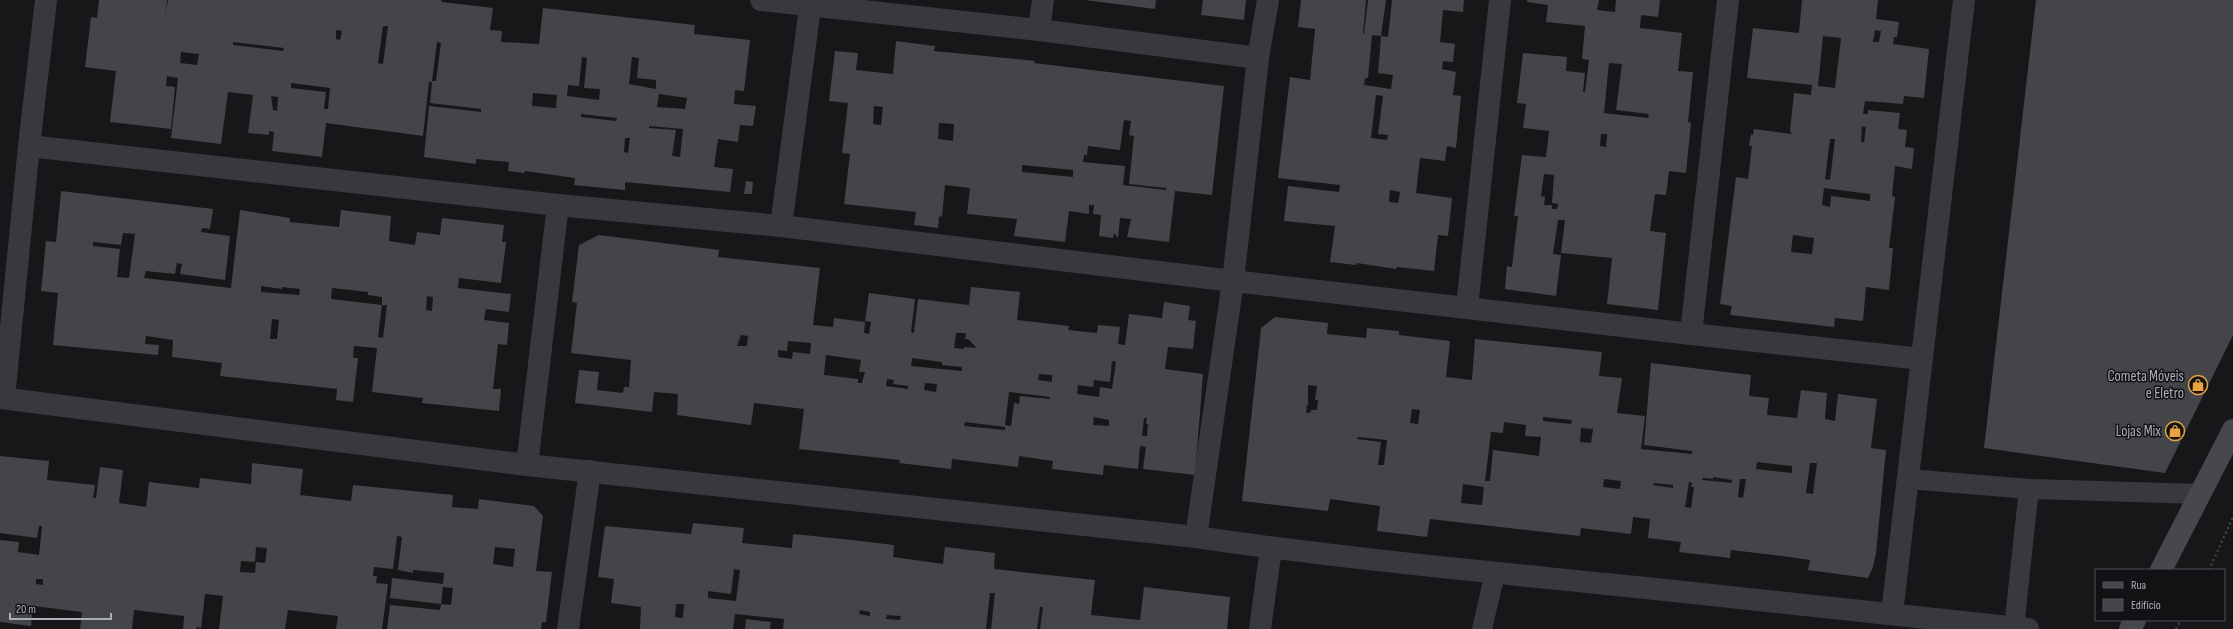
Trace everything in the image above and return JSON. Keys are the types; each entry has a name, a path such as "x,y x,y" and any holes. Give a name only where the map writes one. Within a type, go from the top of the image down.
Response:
{"main road":[{"path":"2162,569 2233,430"}],"street":[{"path":"46,0 2,398 527,465 1196,537 1271,548 1495,573 1892,613 2021,628"},
{"path":"761,0 810,3 1258,58"},
{"path":"1039,30 1042,0"},
{"path":"1196,537 1233,281 1258,58 1268,0"},
{"path":"1467,307 1500,0"},
{"path":"1691,334 1728,0"},
{"path":"1892,613 1964,0"},
{"path":"780,226 810,3"},
{"path":"29,146 558,204 780,226 1233,281 1922,359"},
{"path":"527,465 558,204"},
{"path":"568,629 590,471"},
{"path":"1260,629 1271,548"}],"lane":[{"path":"1908,479 2029,489 2200,494"},
{"path":"2021,628 2029,489"},
{"path":"1482,629 1495,573"}],"path":[{"path":"2209,569 2233,517"}],"building":[{"path":"99,0 167,0 165,14 168,0 441,0 442,2 493,8 490,30 502,31 501,42 539,44 543,8 695,25 694,34 750,40 744,91 735,90 734,104 756,106 753,126 740,125 738,142 718,139 714,167 733,169 730,192 625,182 625,190 574,185 575,178 525,171 524,173 508,171 509,162 476,159 476,164 424,157 429,106 481,112 481,109 430,103 432,82 429,82 423,136 326,123 322,157 272,151 274,132 269,131 269,135 248,133 253,95 228,92 221,144 171,138 178,78 167,76 166,86 175,87 171,129 110,122 116,71 85,67 91,17 97,18","holes":["383,26 388,26 383,64 378,63","336,30 342,31 340,40 336,39","233,42 284,48 283,51 233,45","437,42 441,43 436,81 432,81","181,52 199,54 197,65 180,63","582,57 587,58 584,88 600,89 599,100 567,96 568,85 579,86","632,57 639,58 637,78 656,80 656,89 629,84","291,83 330,88 328,109 324,109 326,92 291,88","533,93 557,95 556,108 532,106","659,94 687,98 685,109 657,107","271,96 278,97 277,111 273,110","581,114 617,118 616,121 581,117","649,126 683,129 680,157 672,156 676,130 649,128","625,138 630,138 628,153 624,152"]},
{"path":"1085,0 1156,0 1155,9"},
{"path":"1203,0 1246,0 1244,20 1201,15"},
{"path":"1301,0 1366,0 1364,34 1368,0 1386,0 1381,36 1388,37 1392,0 1464,0 1463,12 1443,10 1440,42 1455,44 1453,62 1443,61 1442,69 1456,72 1453,95 1461,96 1456,148 1447,146 1445,161 1420,158 1416,193 1452,198 1448,236 1438,235 1434,271 1397,267 1396,269 1357,263 1356,265 1330,262 1335,226 1284,221 1288,186 1339,192 1340,185 1278,178 1290,77 1310,80 1315,29 1298,27","holes":["1372,35 1381,36 1378,73 1393,75 1391,89 1364,85 1365,78 1368,78","1376,95 1383,96 1378,134 1388,135 1387,140 1371,138","1390,190 1400,192 1398,203 1389,202"]},
{"path":"1527,0 1599,0 1597,10 1615,12 1616,0 1660,0 1658,17 1641,15 1640,28 1682,33 1678,71 1693,72 1688,122 1691,123 1686,173 1669,171 1666,195 1655,194 1650,231 1666,233 1658,310 1607,304 1612,258 1561,253 1565,220 1558,220 1553,254 1561,255 1556,296 1505,289 1507,266 1512,267 1518,216 1514,216 1522,155 1546,157 1549,131 1523,128 1526,104 1517,103 1523,53 1567,57 1566,71 1585,73 1583,92 1585,92 1589,60 1582,59 1585,26 1546,22 1548,5 1527,2","holes":["1609,63 1622,64 1616,110 1649,114 1648,118 1604,113","1601,134 1607,134 1606,147 1600,146","1544,174 1554,175 1552,203 1558,204 1557,209 1552,209 1552,205 1544,205 1545,197 1541,196"]},
{"path":"1802,0 1878,0 1876,19 1899,22 1897,37 1894,37 1893,44 1929,49 1924,98 1904,96 1903,104 1865,101 1863,114 1868,114 1868,110 1900,113 1898,129 1907,130 1905,147 1914,148 1912,169 1895,166 1892,196 1895,197 1889,248 1893,248 1889,290 1866,287 1863,321 1835,318 1834,327 1730,315 1732,306 1720,304 1736,177 1748,179 1752,146 1749,146 1751,134 1753,135 1754,129 1792,134 1790,131 1794,93 1811,95 1812,85 1747,78 1753,28 1799,33","holes":["1875,30 1881,31 1879,42 1873,42","1823,36 1841,38 1835,88 1818,86","1862,126 1866,127 1864,142 1861,142","1830,139 1835,139 1830,180 1825,179","1824,188 1870,194 1870,201 1831,196 1830,207 1822,205","1793,235 1814,238 1812,254 1791,252"]},
{"path":"2036,0 2233,0 2233,335 2165,473 1984,448"},
{"path":"896,41 935,46 934,51 1035,61 1034,63 1224,86 1212,195 1175,191 1169,242 1127,237 1131,219 1120,218 1118,238 1114,233 1113,238 1099,236 1101,215 1093,214 1094,205 1089,205 1089,214 1069,211 1065,242 1014,236 1017,219 967,214 970,188 945,185 942,217 939,216 938,228 914,225 916,212 844,204 850,154 842,153 848,103 829,101 835,51 858,53 856,70 893,74","holes":["874,106 883,107 881,125 873,124","1124,120 1131,121 1129,135 1134,136 1129,184 1166,188 1166,190 1123,185 1125,166 1083,162 1084,155 1087,155 1088,146 1120,150","939,123 954,124 953,141 938,139","1022,165 1073,170 1073,177 1022,172"]},
{"path":"746,181 753,182 752,194 744,194"},
{"path":"61,191 213,209 210,229 202,228 201,232 230,236 225,280 180,274 182,264 177,263 175,274 146,271 144,278 231,288 240,210 290,218 290,222 339,227 341,210 391,216 389,241 415,245 417,232 440,235 442,218 504,225 502,242 506,242 501,283 459,278 458,288 511,294 509,312 486,309 484,320 509,323 507,345 498,344 493,389 501,389 499,411 422,403 423,398 372,392 377,348 354,346 353,358 358,358 353,402 336,400 337,389 220,376 222,363 172,357 173,340 146,336 145,344 159,345 158,355 53,345 58,293 41,291 46,241 56,242","holes":["123,233 135,234 129,278 117,277 120,249 93,246 93,242 121,245","261,286 282,289 282,287 300,289 299,295 261,292","332,288 368,292 368,295 382,297 382,305 331,299","427,296 433,297 432,311 426,310","382,305 387,305 383,338 378,337","272,319 279,320 277,339 270,339"]},
{"path":"599,235 719,250 718,257 820,268 813,325 833,327 834,318 865,322 864,333 869,334 871,322 865,321 869,293 915,299 911,332 914,333 918,299 969,305 971,287 1020,292 1017,320 1069,326 1068,330 1097,333 1098,325 1120,327 1118,344 1125,345 1129,314 1162,318 1164,302 1190,306 1188,320 1196,321 1193,349 1168,347 1165,369 1203,374 1195,475 1143,469 1146,447 1140,446 1138,469 1104,465 1103,475 1052,469 1053,461 1019,456 1018,467 952,459 951,469 899,463 900,460 799,449 804,409 754,403 751,425 677,415 678,394 654,392 652,412 575,403 579,370 599,372 597,390 623,393 624,387 629,387 631,360 571,353 577,303 572,302 579,245","holes":["956,333 966,333 965,339 968,339 977,348 964,347 964,349 954,348","741,335 748,336 747,346 737,346","788,341 811,343 810,354 793,352 792,359 778,357 778,350 787,351","826,355 861,360 859,372 865,372 862,383 858,383 858,379 824,375","912,358 942,362 942,365 962,367 962,371 911,366","1112,361 1116,362 1112,389 1100,387 1099,397 1077,394 1078,385 1093,387 1094,380 1110,382","1039,374 1052,375 1052,382 1038,380","887,379 894,380 893,384 908,386 908,389 886,386","925,383 937,384 936,392 924,390","1009,392 1050,397 1050,399 1020,396 1019,404 1014,403 1011,426 1005,425","1094,417 1109,420 1109,426 1093,425","1144,418 1147,418 1146,424 1148,424 1147,436 1142,436","965,422 1005,427 1005,430 964,426"]},
{"path":"1275,317 1328,323 1327,334 1366,338 1367,328 1399,331 1399,335 1450,341 1446,377 1472,380 1475,339 1602,352 1599,376 1622,378 1617,413 1645,416 1641,449 1692,454 1692,451 1644,445 1651,363 1751,375 1749,396 1769,398 1767,415 1797,418 1801,390 1827,393 1825,419 1835,421 1838,394 1877,399 1871,448 1886,450 1876,553 1873,567 1868,578 1808,570 1810,560 1782,556 1731,550 1730,558 1679,552 1681,542 1648,538 1650,519 1633,517 1631,534 1581,528 1580,536 1430,519 1427,537 1377,531 1380,506 1330,499 1328,511 1242,501 1261,328","holes":["1308,385 1317,386 1315,400 1318,400 1317,410 1311,410 1310,413 1306,413 1307,405 1308,406","1412,409 1420,410 1418,424 1410,423","1543,417 1572,420 1571,424 1543,421","1504,422 1526,425 1525,436 1541,437 1539,456 1493,450 1490,481 1485,481 1491,432 1503,433","1581,428 1593,429 1591,443 1580,442","1358,437 1387,440 1384,465 1378,465 1381,442 1357,439","1757,462 1792,466 1792,473 1756,469","1810,463 1817,463 1813,494 1806,493","1713,477 1732,480 1732,483 1702,480 1703,478 1713,479","1604,479 1621,481 1620,489 1603,487","1740,479 1746,479 1743,498 1738,497","1689,482 1692,483 1691,487 1694,487 1691,508 1685,507","1654,483 1673,485 1673,488 1653,485","1463,484 1484,487 1482,505 1461,503"]},
{"path":"0,456 49,461 47,480 95,485 93,498 96,498 100,467 123,470 119,503 146,507 149,482 199,488 200,478 251,484 252,463 303,469 300,495 351,501 353,485 453,495 452,507 478,509 479,499 534,506 543,516 536,571 552,572 546,622 542,622 541,629 387,629 390,605 440,610 441,604 390,598 392,578 443,584 444,573 413,570 413,573 398,570 402,537 397,536 393,569 374,567 373,576 377,576 376,583 388,584 382,629 336,629 338,616 288,610 285,629 219,629 223,596 205,594 201,628 197,627 196,629 183,629 184,616 134,610 132,629 80,629 82,612 33,606 31,626 0,622 0,540 19,542 18,552 39,555 42,526 39,526 37,538 0,533","holes":["256,547 267,548 265,563 256,562 255,573 240,572 241,561 255,562","495,547 515,549 513,567 493,564","36,579 43,579 43,585 36,584","443,587 453,588 451,605 441,604"]},
{"path":"693,523 744,528 742,543 792,548 793,534 894,545 893,557 943,564 945,547 995,553 994,569 1095,580 1091,615 1140,620 1144,587 1230,597 1227,629 1040,629 1043,607 1040,607 1037,629 991,629 995,593 990,593 986,629 783,629 784,619 735,614 733,629 640,629 641,607 611,603 614,579 598,577 605,526 691,534","holes":["734,569 740,570 736,601 708,598 708,591 731,594","676,604 684,604 683,618 675,617","860,610 870,612 870,616 859,614","887,615 901,616 900,620 886,619"]},
{"path":"746,619 771,622 770,629 745,629"}],"place":[{"name":"Cometa Móveis e Eletro","path":"2198,385"},
{"name":"Lojas Mix","path":"2175,431"}]}
